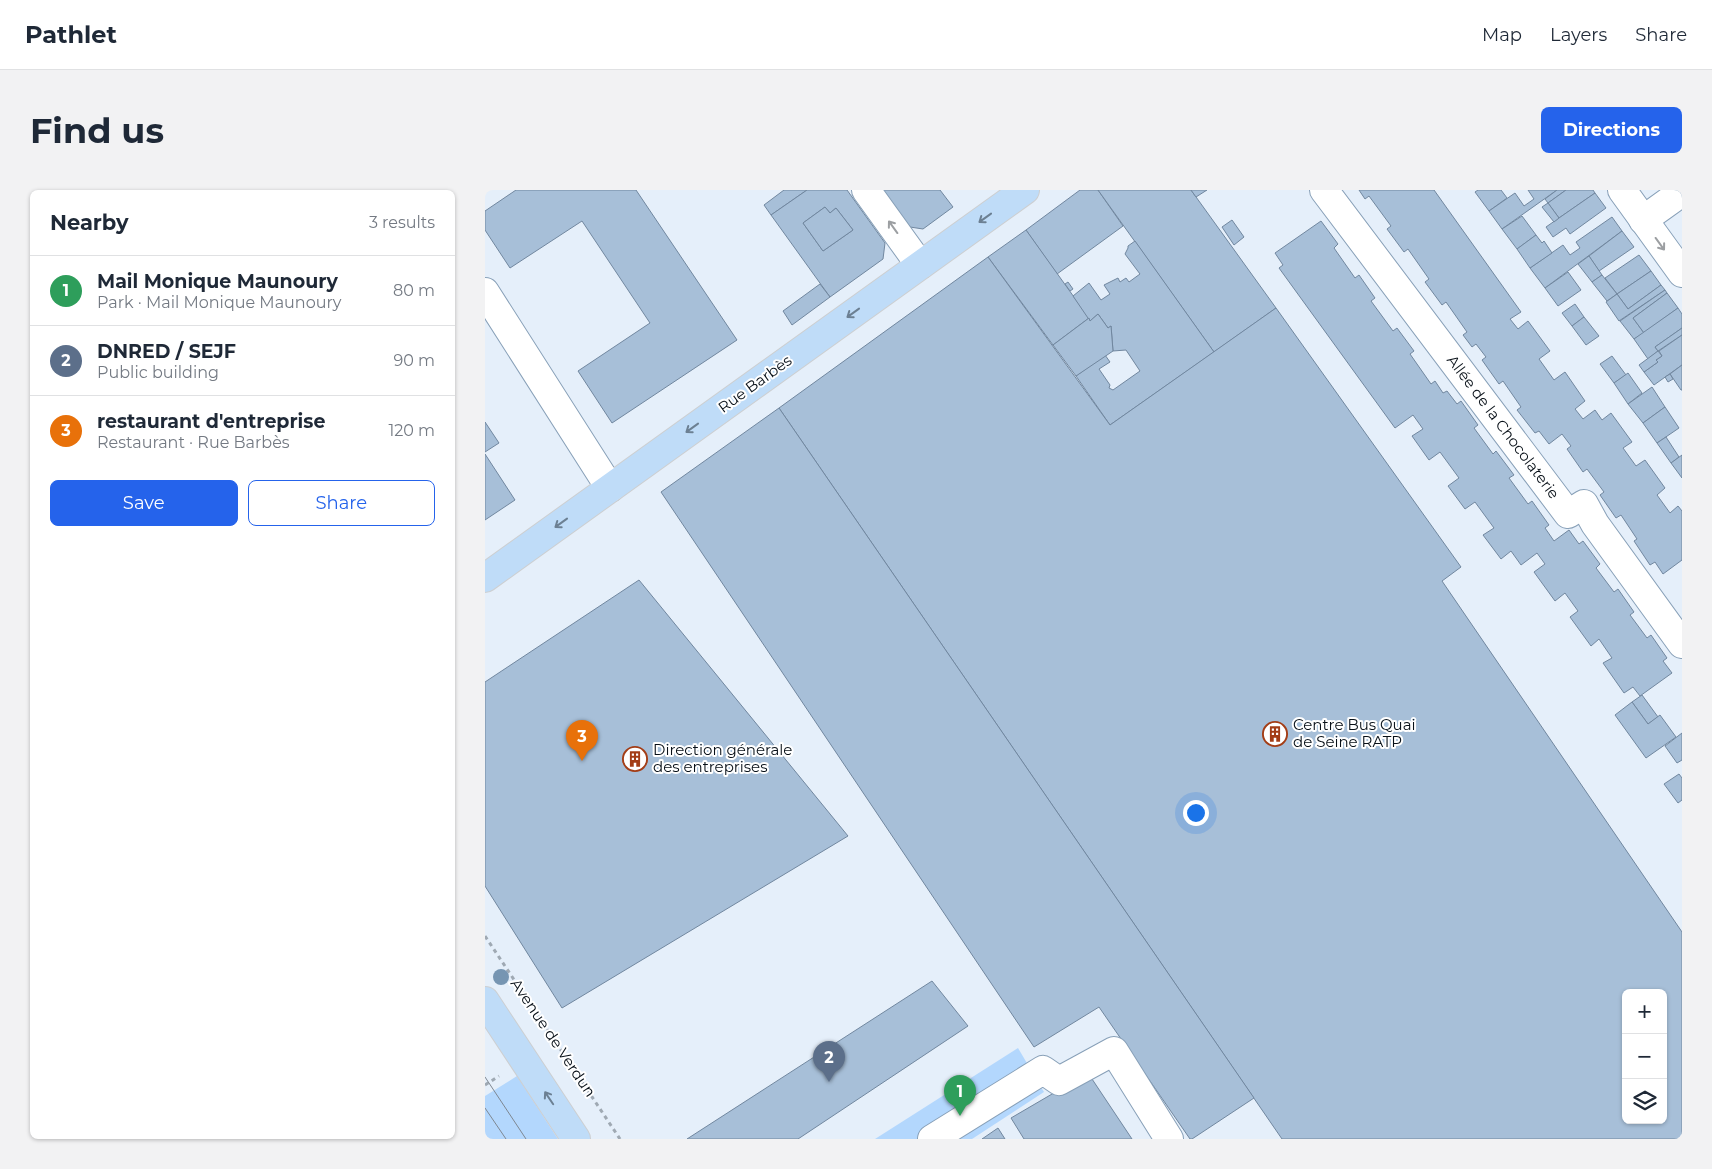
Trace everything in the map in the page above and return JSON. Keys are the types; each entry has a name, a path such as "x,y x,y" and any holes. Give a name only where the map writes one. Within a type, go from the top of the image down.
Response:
{"main road":[{"name":"Rue Barbès","path":"485,578 1025,190"},
{"path":"485,1001 576,1139"}],"street":[{"path":"866,190 921,265"},
{"name":"Allée de la Chocolaterie","path":"1324,190 1568,514 1584,504 1595,524 1682,644"},
{"path":"1622,190 1682,274"},
{"path":"1643,220 1682,192"},
{"path":"485,292 610,488"},
{"path":"932,1139 1043,1070 1059,1081 1114,1052 1169,1139"}],"path":[{"name":"Avenue de Verdun","path":"485,936 620,1139"}],"shaded area":[{"path":"1018,1048 1044,1092 972,1139 875,1139"},
{"path":"517,1076 558,1139 485,1139 485,1096"}],"building":[{"path":"516,190 636,190 737,340 612,423 578,371 650,323 582,221 510,268 485,230 485,211"},
{"path":"784,190 807,190 771,215 764,205"},
{"path":"807,190 847,190 885,243 883,259 830,297 771,215","holes":["825,207 830,213 836,208 853,230 823,251 803,223"]},
{"path":"883,190 940,190 953,207 923,229 910,227"},
{"path":"1080,190 1098,190 1123,226 1057,274 1026,230"},
{"path":"1098,190 1191,190 1276,308 1214,352"},
{"path":"1191,190 1207,190 1196,197"},
{"path":"1359,190 1434,190 1521,312 1510,319 1518,329 1528,321 1550,351 1539,359 1554,380 1565,372 1585,401 1575,409 1583,419 1595,410 1602,420 1611,413 1632,442 1623,448 1636,466 1645,460 1665,488 1657,495 1670,513 1678,506 1682,511 1682,560 1663,574 1655,562 1650,565 1634,541 1637,539 1621,515 1616,518 1600,495 1604,492 1587,469 1583,472 1567,449 1571,446 1562,434 1549,444 1539,431 1535,433 1517,410 1521,407 1503,381 1499,384 1482,360 1486,357 1476,344 1472,347 1463,335 1467,332 1446,302 1442,305 1425,282 1429,279 1408,249 1404,252 1387,229 1391,226 1369,196 1365,199"},
{"path":"1478,190 1501,190 1507,198 1489,211 1475,192"},
{"path":"1528,190 1557,190 1502,229 1489,211 1515,193 1524,206 1534,199"},
{"path":"1557,190 1566,190 1548,203 1545,199"},
{"path":"1566,190 1593,190 1595,193 1559,218 1548,203"},
{"path":"1595,193 1606,208 1570,234 1566,228 1553,237 1546,227"},
{"path":"1548,203 1559,218 1554,222 1542,207"},
{"path":"825,207 830,213 836,208 853,230 823,251 803,223"},
{"path":"1522,216 1536,235 1517,249 1502,229"},
{"path":"1612,217 1622,231 1545,288 1530,268 1563,245 1570,255 1580,248 1576,242"},
{"path":"1232,220 1244,237 1234,245 1222,227"},
{"path":"1321,221 1338,244 1334,248 1355,278 1359,275 1375,298 1371,301 1393,331 1397,328 1414,351 1410,354 1431,384 1435,381 1443,393 1447,391 1457,404 1461,401 1478,425 1474,428 1493,454 1496,451 1514,475 1509,478 1528,504 1532,501 1549,525 1545,528 1554,541 1569,530 1579,544 1583,541 1600,564 1596,568 1614,592 1618,589 1634,612 1630,615 1647,638 1651,635 1667,658 1663,661 1672,673 1640,696 1633,687 1624,693 1603,663 1612,658 1599,639 1591,646 1570,617 1578,611 1565,593 1555,601 1534,572 1545,564 1537,553 1521,565 1511,551 1501,559 1483,535 1494,528 1475,502 1465,509 1448,486 1459,478 1440,452 1429,460 1412,436 1423,429 1413,415 1395,428 1279,268 1283,265 1275,253"},
{"path":"1026,230 1089,318 1053,345 988,257"},
{"path":"1622,231 1634,247 1599,271 1589,256"},
{"path":"1536,235 1542,243 1544,241 1552,253 1530,268 1517,249"},
{"path":"1135,241 1214,352 1110,425 1076,376 1105,355 1110,362 1099,369 1110,385 1109,388 1113,390 1140,371 1126,350 1113,351 1111,326 1108,328 1098,314 1090,321 1073,296 1089,283 1101,300 1110,294 1104,285 1118,278 1120,282 1126,278 1129,282 1140,274 1125,254 1128,246"},
{"path":"1639,255 1651,271 1617,294 1605,278"},
{"path":"1589,256 1602,275 1592,282 1578,264"},
{"name":"Centre Bus Quai de Seine RATP","path":"988,257 1110,425 1276,308 1461,567 1442,581 1682,932 1682,1139 1282,1139 779,408"},
{"path":"1651,271 1661,285 1628,309 1617,294"},
{"path":"1568,272 1581,290 1558,306 1545,288"},
{"path":"1602,275 1617,294 1607,301 1592,282"},
{"path":"1068,282 1073,289 1070,291 1065,284"},
{"path":"820,284 830,297 792,325 783,311"},
{"path":"1661,285 1665,290 1619,321 1606,302 1617,294 1628,309"},
{"path":"1665,290 1667,293 1633,318 1644,333 1634,339 1620,321"},
{"path":"1667,293 1678,308 1644,333 1633,318"},
{"path":"1575,304 1584,317 1572,326 1562,313"},
{"path":"1678,308 1682,314 1682,328 1655,347 1658,351 1648,359 1634,339"},
{"path":"1098,314 1108,328 1111,326 1113,351 1076,376 1053,345 1089,318 1090,321"},
{"path":"1584,317 1599,336 1586,345 1572,326"},
{"path":"1682,328 1682,335 1658,351 1655,347"},
{"path":"1682,335 1682,365 1654,385 1644,372 1658,362 1656,360 1662,356 1659,351"},
{"path":"1658,351 1662,356 1656,360 1658,362 1644,372 1639,365"},
{"path":"1612,356 1626,375 1614,383 1600,364"},
{"path":"1682,365 1682,390 1681,390 1670,374"},
{"path":"1628,373 1642,393 1628,404 1614,383"},
{"path":"1670,374 1673,379 1668,382 1665,377"},
{"path":"1652,387 1665,407 1643,423 1628,404"},
{"path":"1665,407 1679,428 1657,443 1643,423"},
{"path":"779,408 1254,1098 1192,1139 1190,1139 1099,1007 1034,1047 661,492"},
{"path":"485,422 499,443 485,452"},
{"path":"1666,437 1679,457 1671,463 1657,443"},
{"path":"485,454 515,500 485,520"},
{"path":"1682,455 1682,478 1671,463"},
{"name":"Direction générale des entreprises","path":"639,580 848,836 562,1008 485,886 485,682"},
{"path":"1642,695 1658,717 1648,724 1632,702"},
{"path":"1632,702 1648,724 1660,715 1676,737 1646,758 1615,715"},
{"path":"1682,733 1682,760 1677,763 1665,746"},
{"path":"1679,774 1682,778 1682,800 1678,803 1664,784"},
{"path":"932,981 968,1026 798,1139 687,1139"},
{"path":"1088,1073 1132,1139 1024,1139 1011,1118"},
{"path":"998,1128 1005,1139 982,1139"}],"tram line":[{"path":"485,1077 526,1139"},
{"path":"485,1108 506,1139"}],"place":[{"name":"Centre Bus Quai de Seine RATP","path":"1275,734"},
{"name":"Direction générale des entreprises","path":"635,759"},
{"name":"restaurant d'entreprise","path":"582,761"},
{"name":"DNRED / SEJF","path":"829,1082"},
{"name":"Mail Monique Maunoury","path":"960,1116"}]}
